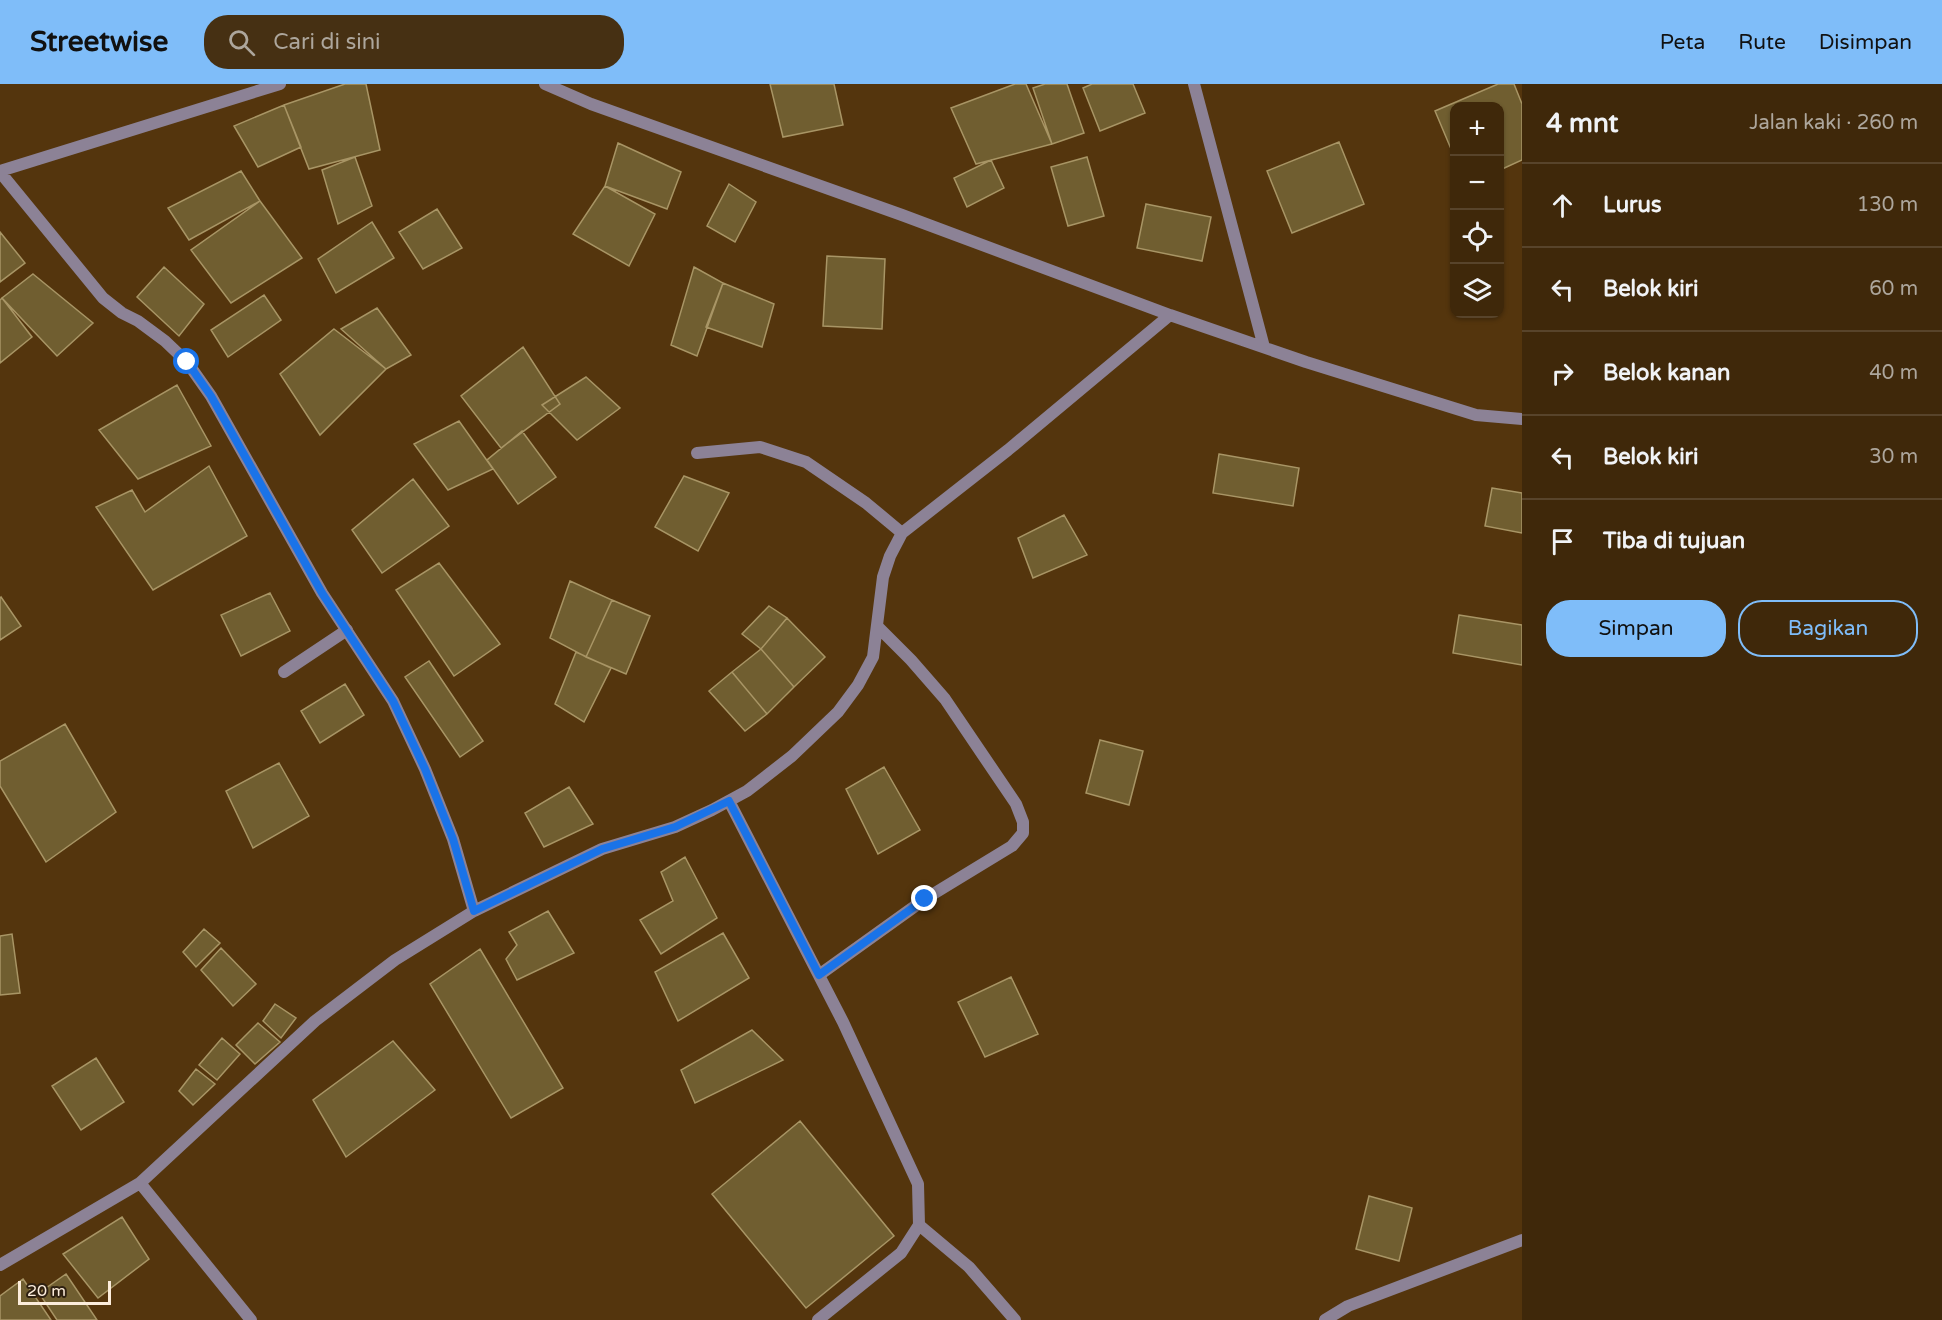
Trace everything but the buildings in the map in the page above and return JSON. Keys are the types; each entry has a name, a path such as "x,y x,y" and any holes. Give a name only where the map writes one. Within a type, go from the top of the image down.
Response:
{"street":[{"path":"280,84 0,171 103,298 165,341 187,362 211,396 316,582 393,701 425,769 453,839 474,911"},
{"path":"545,84 591,104 902,215 1170,315 1476,415 1522,419"},
{"path":"1194,84 1264,347"},
{"path":"0,1265 140,1183 315,1021 395,960 474,911 602,849 675,827 729,801 747,791 792,756 838,712 858,685 873,657 883,577 890,555 902,533 1008,450 1170,315"},
{"path":"697,453 760,447 806,462 866,502 902,533"},
{"path":"819,975 925,899 1012,846 1023,832 1023,822 1016,804 945,699 877,626"},
{"path":"284,672 347,630"},
{"path":"729,801 843,1022 918,1184 919,1225 901,1253 818,1320"},
{"path":"140,1183 250,1320"},
{"path":"919,1225 969,1267 1015,1320"},
{"path":"1325,1320 1348,1306 1522,1240"}],"route":[{"path":"187,362 211,396 322,593 393,701 425,769 453,839 474,911 602,849 675,827 729,801 819,975 925,899"}]}
